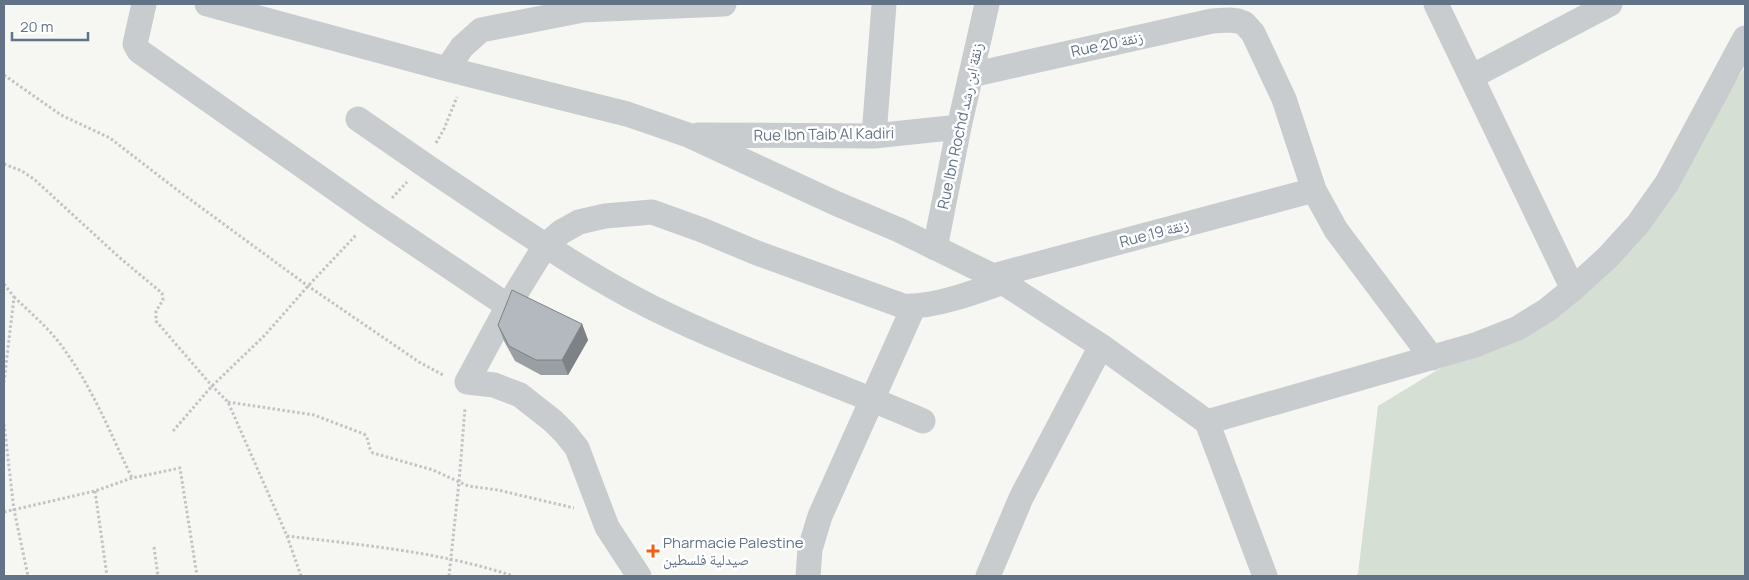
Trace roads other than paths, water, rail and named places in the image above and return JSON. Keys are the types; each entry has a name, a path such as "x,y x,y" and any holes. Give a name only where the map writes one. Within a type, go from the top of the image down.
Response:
{"street":[{"path":"144,4 135,44 139,51 374,216 508,306"},
{"path":"207,4 456,71 627,114 688,135 835,203 899,230 998,279 1101,346 1207,422 1265,576"},
{"path":"456,71 462,48 481,30 583,10 724,4"},
{"path":"874,136 884,4"},
{"name":"Rue Ibn Rochd زنقة ابن رشد","path":"935,248 959,127 987,4"},
{"path":"1436,4 1573,289"},
{"path":"1471,77 1610,4"},
{"name":"Rue 20 زنقة","path":"971,75 1212,21 1229,20 1244,23 1257,39 1275,76 1314,190"},
{"path":"1207,422 1475,345 1518,328 1547,310 1573,289 1608,256 1638,224 1667,183 1745,38"},
{"path":"358,119 546,246 649,306 703,332 923,421"},
{"name":"Rue Ibn Taib Al Kadiri","path":"688,135 874,136 959,127"},
{"path":"1314,190 1336,230 1432,358"},
{"name":"Rue 19 زنقة","path":"914,306 954,298 998,279 1314,190"},
{"path":"639,576 601,515 577,448 553,421 520,395 494,385 467,382 508,306 546,246 561,232 579,222 605,216 652,212 757,253 903,306 914,306 815,529 810,549 808,576"},
{"path":"988,576 1021,498 1101,346"}],"place":[{"name":"Pharmacie Palestine صيدلية فلسطين","path":"653,551"}]}
